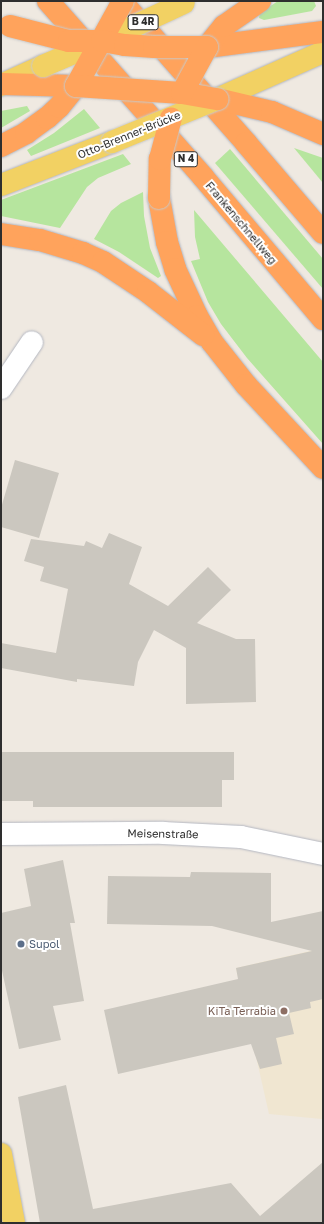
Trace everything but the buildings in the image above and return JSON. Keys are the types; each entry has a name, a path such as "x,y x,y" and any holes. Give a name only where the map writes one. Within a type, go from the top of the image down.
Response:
{"highway":[{"name":"Frankenschnellweg","path":"48,1 203,177 323,319"},
{"path":"1,146 26,133 47,118 59,107 69,88 102,41 122,1 323,233"},
{"path":"260,1 235,17 214,43 182,93 171,118 160,159 159,198 167,242 175,269 197,316 212,342 246,385 323,468"},
{"path":"6,24 69,41 102,41 154,47 214,43 323,32"},
{"path":"2,84 182,93 243,104 281,115 323,134"},
{"path":"1,234 40,240 103,262 148,292 212,342"}],"main road":[{"name":"B 4R","path":"2,84 102,41 186,2"},
{"name":"Otto-Brenner-Brücke","path":"1,185 217,99 323,52"},
{"path":"1,1154 14,1223"}],"street":[{"path":"1,388 32,342"},
{"name":"Meisenstraße","path":"1,834 163,834 241,837 323,854"}],"shaded area":[{"name":"KiTa Terrabia","path":"323,948 323,1116 322,1119 269,1114 236,968"}],"green space":[{"path":"278,1 314,1 316,6 312,11 264,20 259,18 260,13"},
{"path":"27,106 30,111 1,128 1,111"},
{"path":"84,109 100,128 31,156 27,150 54,133"},
{"path":"294,148 323,158 323,183"},
{"path":"230,149 323,259 323,289 215,163"},
{"path":"123,154 131,164 98,178 87,187 60,228 1,216 1,200"},
{"path":"143,192 144,216 150,248 161,276 158,278 119,252 94,239 111,211 121,203"},
{"path":"194,210 323,362 323,444 247,358 221,324 208,302 191,261 200,259 195,237"}],"place":[{"name":"Supol","path":"21,944"},
{"name":"KiTa Terrabia","path":"284,1011"}]}
